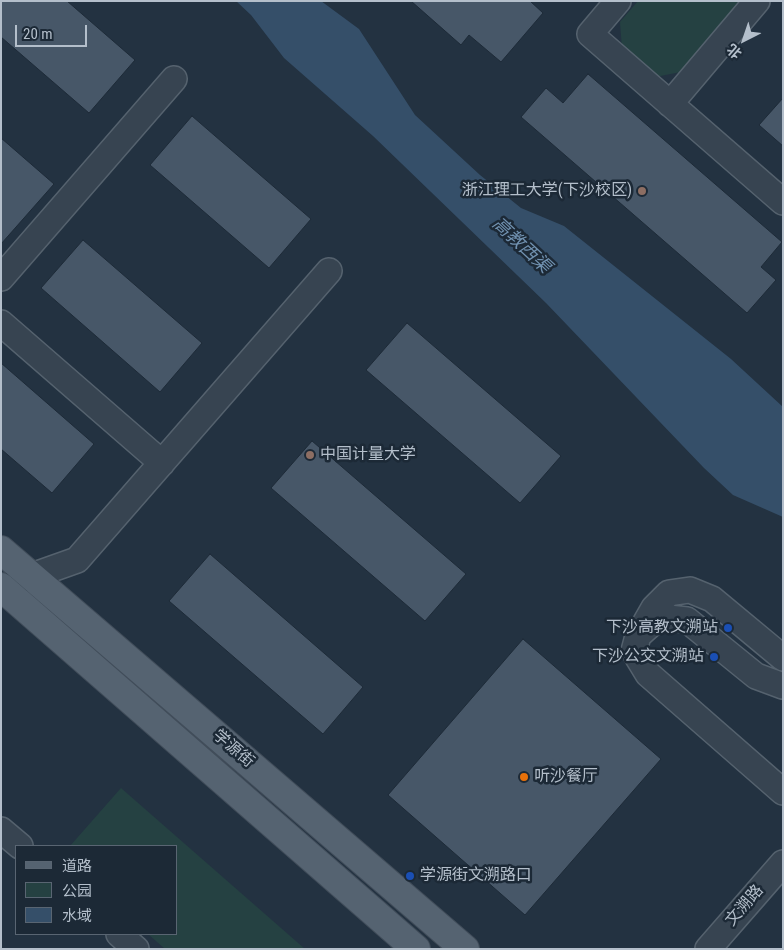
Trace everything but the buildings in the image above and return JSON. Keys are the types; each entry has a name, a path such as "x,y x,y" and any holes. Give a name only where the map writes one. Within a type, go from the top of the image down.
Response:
{"main road":[{"name":"学源街","path":"1,550 465,949"},
{"name":"学源街","path":"1,587 416,949"}],"street":[{"path":"618,1 590,34 783,202"},
{"path":"670,104 757,1"},
{"path":"1,278 174,79"},
{"path":"1,587 77,560 328,271"},
{"path":"1,323 162,463"},
{"path":"783,658 712,599 690,590 669,594 654,608 638,636 634,651 648,674 783,792"},
{"path":"638,636 659,616 686,620 756,676 783,686"},
{"path":"1,830 19,845"},
{"name":"文溯路","path":"708,949 783,863"},
{"path":"121,935 136,949"}],"green space":[{"path":"638,1 740,1 681,72 655,77 622,49 620,22"},
{"path":"121,788 305,949 165,949 149,935 178,935 178,845 71,845"}],"water":[{"name":"高教西渠","path":"236,1 321,1 359,29 415,115 480,175 521,208 564,226 731,359 783,407 783,517 733,495 704,468 546,303 373,136 284,58 251,15"}],"place":[{"name":"浙江理工大学(下沙校区)","path":"642,191"},
{"name":"中国计量大学","path":"310,455"},
{"name":"下沙高教文溯站","path":"728,628"},
{"name":"下沙公交文溯站","path":"714,657"},
{"name":"听沙餐厅","path":"524,777"},
{"name":"学源街文溯路口","path":"410,876"}]}
